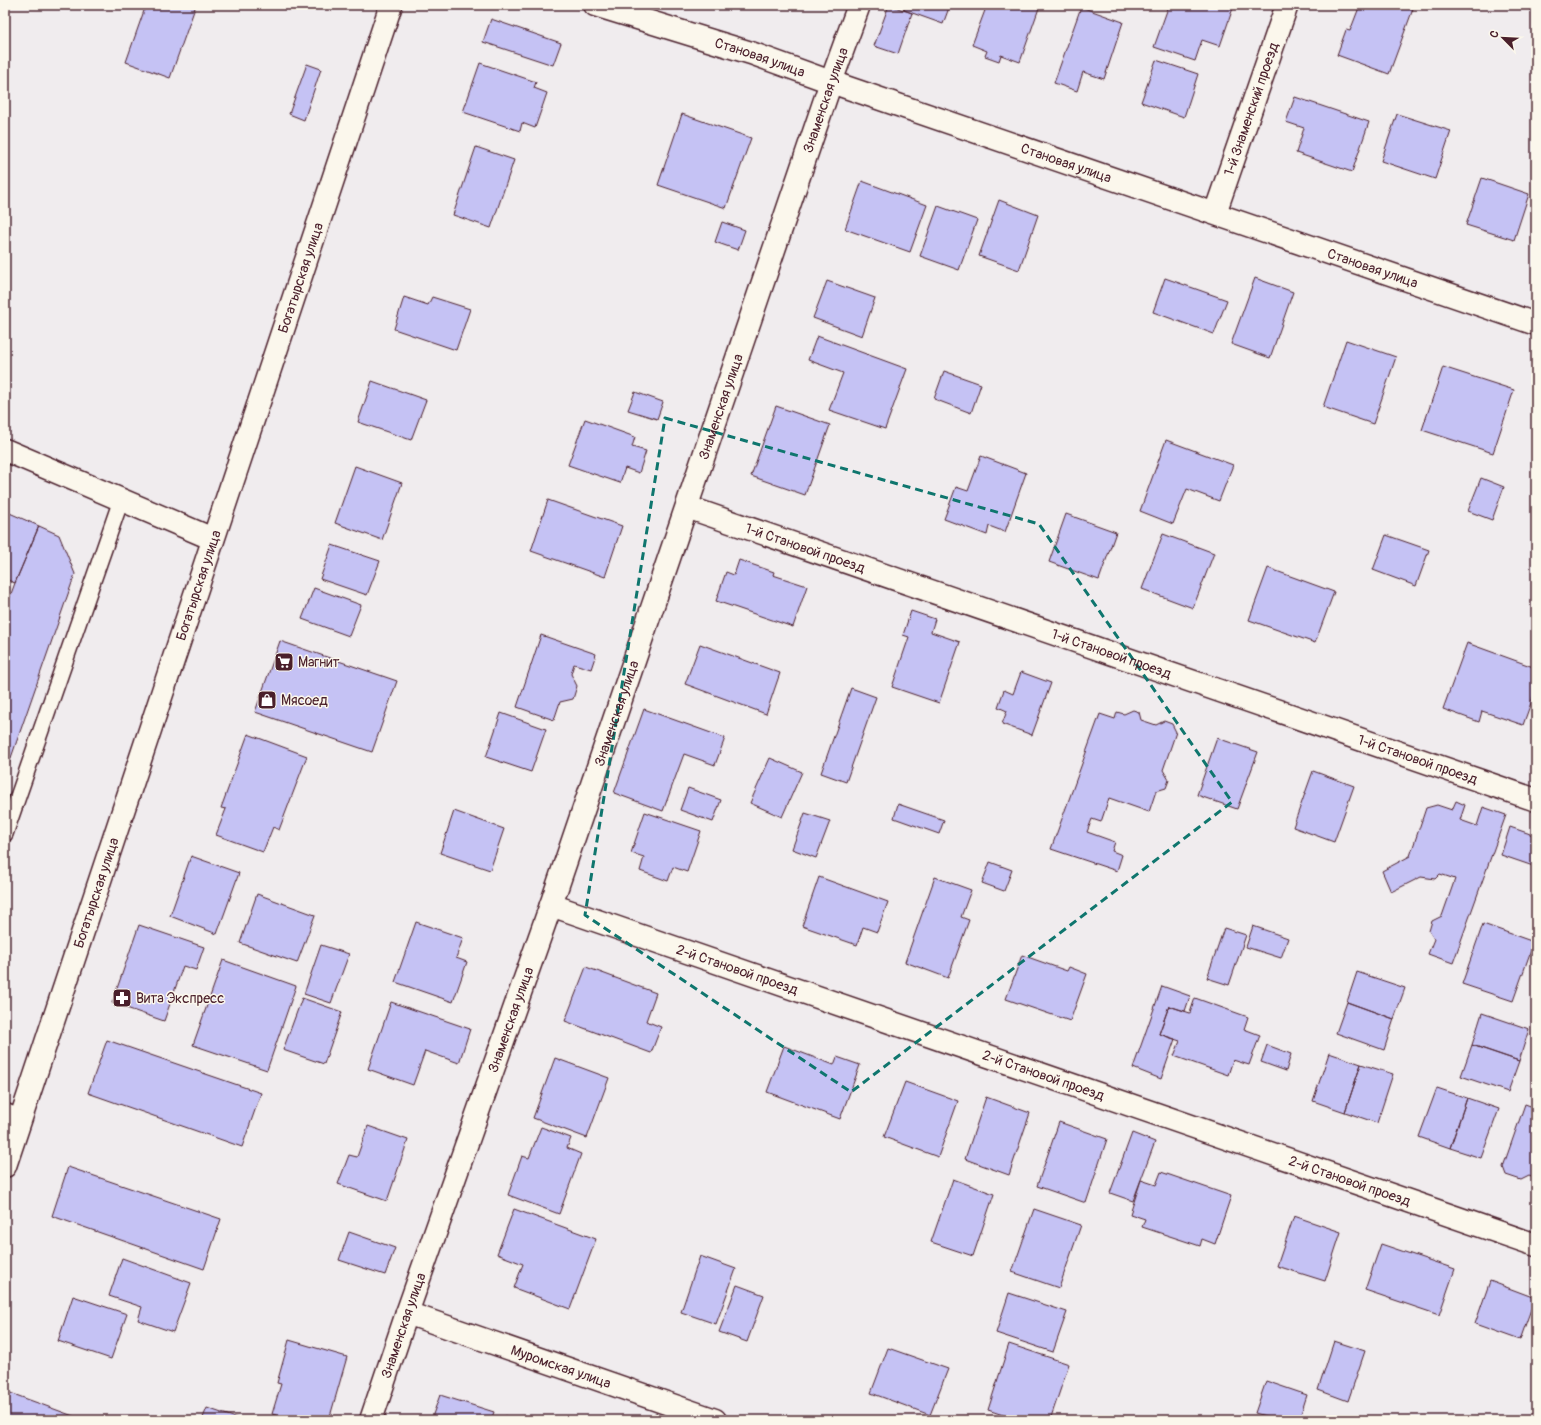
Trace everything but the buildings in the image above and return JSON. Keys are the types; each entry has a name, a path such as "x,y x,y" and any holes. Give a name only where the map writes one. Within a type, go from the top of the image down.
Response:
{"street":[{"name":"Богатырская улица","path":"5,1166 13,1115 213,539 391,5"},
{"name":"Становая улица","path":"595,5 751,53 831,82 1536,324"},
{"name":"Знаменская улица","path":"371,1420 407,1313 551,905 831,82 859,5"},
{"name":"1-й Знаменский проезд","path":"1215,213 1287,5"},
{"path":"5,450 213,539"},
{"name":"1-й Становой проезд","path":"687,507 1536,800"},
{"name":"2-й Становой проезд","path":"551,905 1536,1245"},
{"name":"Муромская улица","path":"407,1313 714,1420"}],"lane":[{"path":"5,834 121,500"}],"highlighted area":[{"path":"665,418 1039,524 1232,802 851,1092 585,915"}],"place":[{"name":"Магнит","path":"284,662"},
{"name":"Мясоед","path":"267,700"},
{"name":"Вита Экспресс","path":"122,998"}]}
